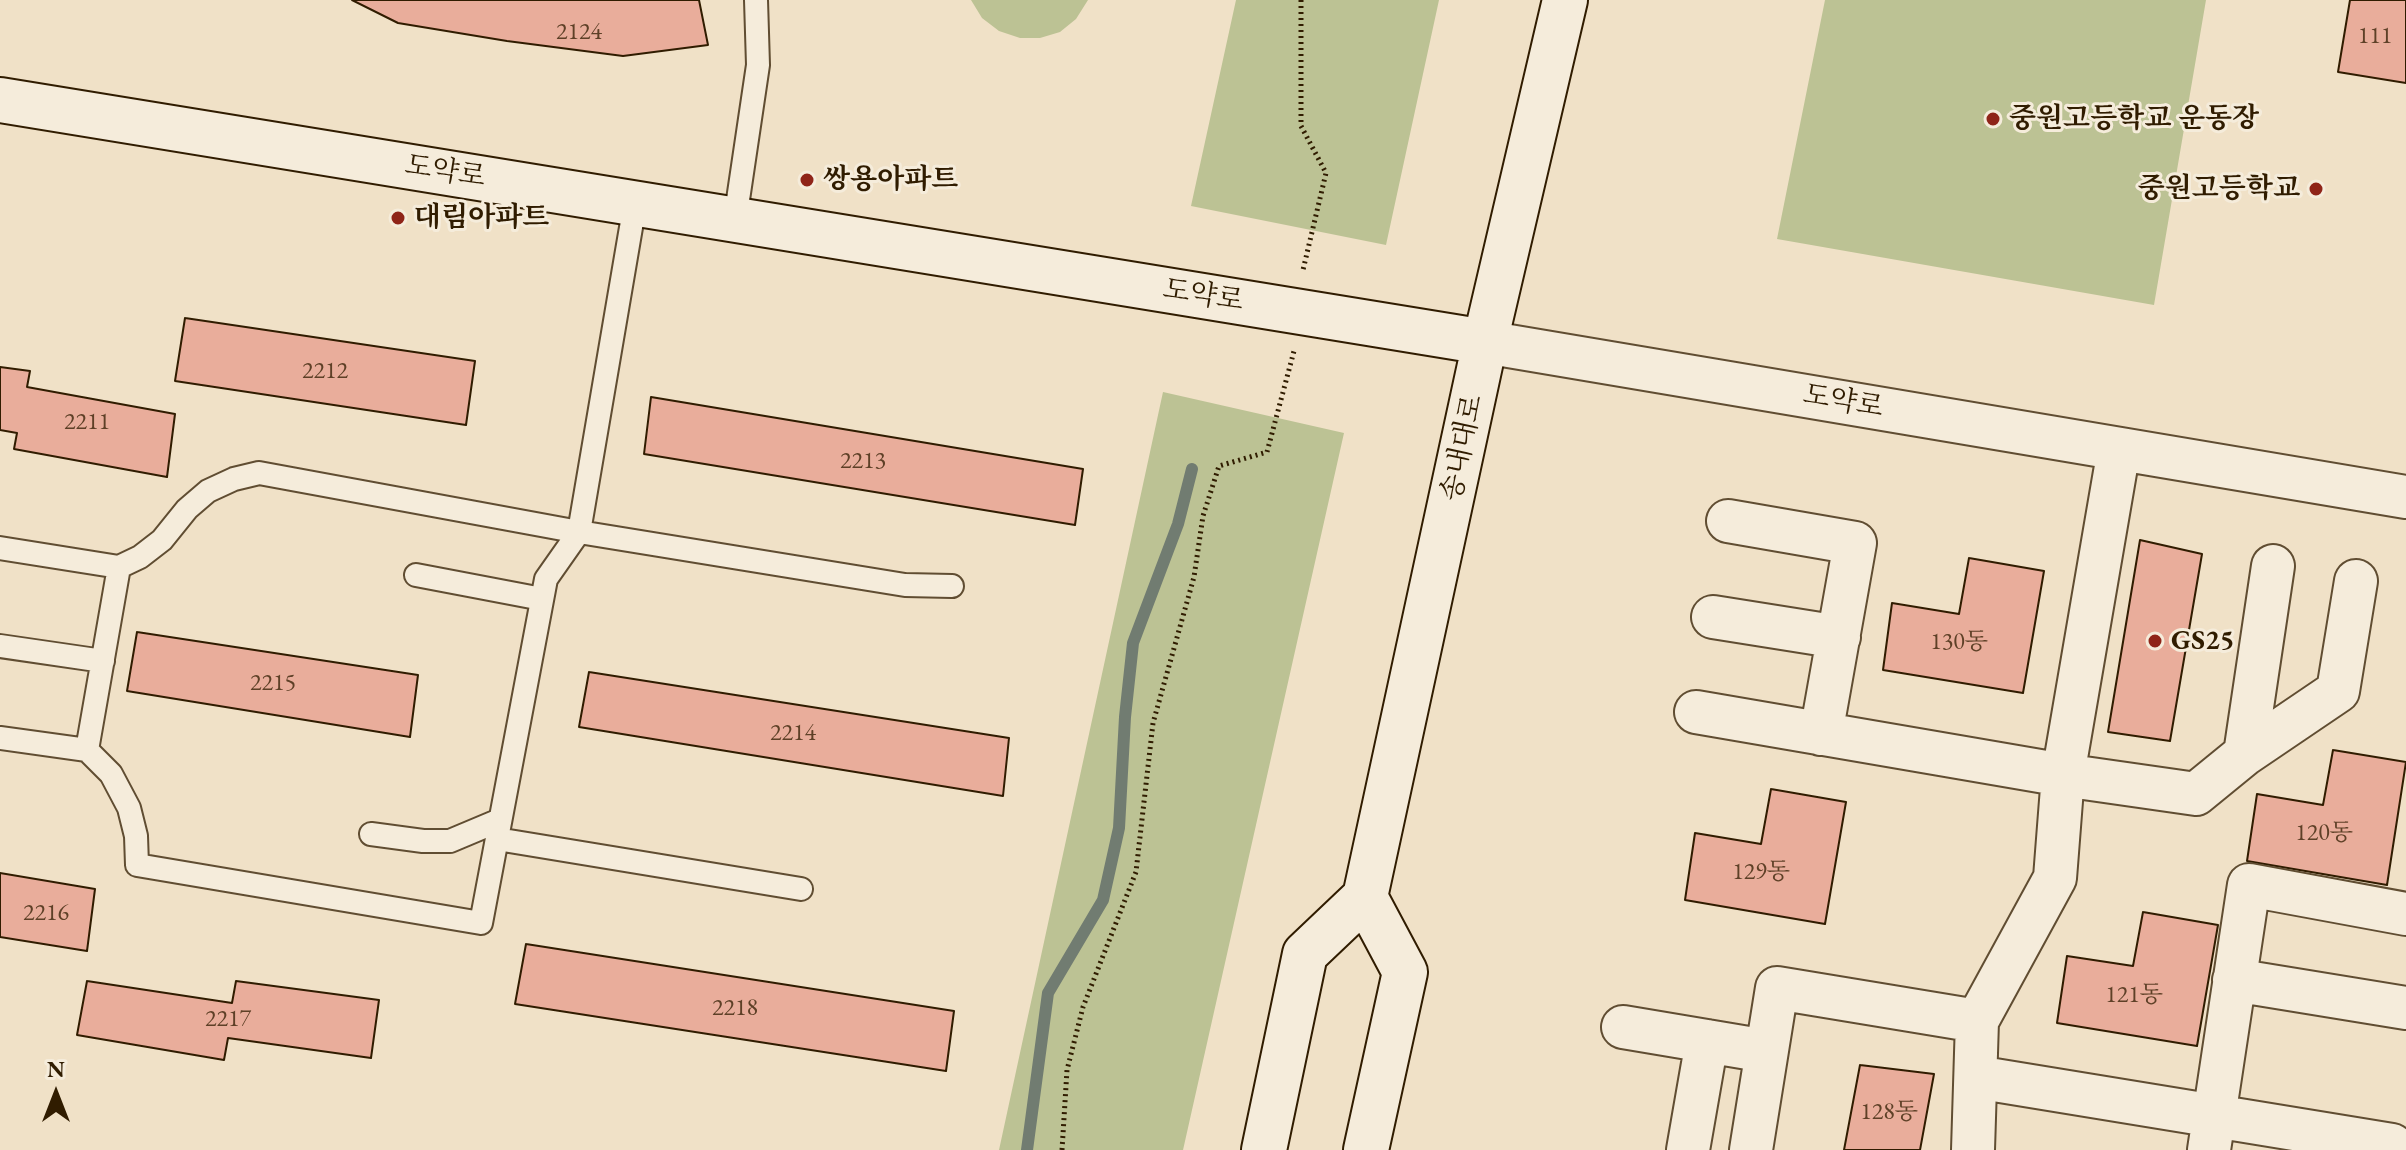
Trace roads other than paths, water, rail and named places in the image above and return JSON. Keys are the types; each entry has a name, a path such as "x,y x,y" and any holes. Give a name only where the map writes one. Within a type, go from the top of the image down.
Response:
{"street":[{"name":"송내대로","path":"1365,897 1485,342 1565,0"},
{"name":"도약로","path":"0,100 1485,342 2406,497"},
{"path":"1973,1150 1977,1021 2055,878 2063,775 2119,449"},
{"path":"1728,521 1855,543 1821,734"},
{"path":"2245,754 2273,566"},
{"path":"1696,712 2063,775 2196,794 2245,754 2338,691 2356,581"},
{"path":"1713,617 1839,637"},
{"path":"2211,1133 2249,885 2406,914"},
{"path":"1264,1150 1305,954 1365,897 1405,972 1366,1150"},
{"path":"2234,980 2406,1008"},
{"path":"1751,1150 1777,988 1977,1021"},
{"path":"1623,1027 1766,1051"},
{"path":"1688,1150 1707,1041"},
{"path":"1976,1077 2211,1133 2392,1145 2391,1150"}],"lane":[{"path":"735,220 758,65 756,0"},
{"path":"0,738 87,750 111,774 129,808 136,836 137,865 481,923 546,579 579,532 635,204"},
{"path":"0,548 119,567 140,557 162,540 187,509 208,491 234,479 259,473 579,532 905,585 952,586"},
{"path":"87,750 119,567"},
{"path":"416,575 542,599"},
{"path":"0,646 103,661"},
{"path":"371,834 450,841 499,830 801,889"}],"waterway":[{"path":"1027,1150 1048,993 1103,900 1119,828 1133,643 1178,524 1192,469"}],"place":[{"name":"중원고등학교 운동장","path":"1993,119"},
{"name":"쌍용아파트","path":"807,180"},
{"name":"중원고등학교","path":"2316,189"},
{"name":"대림아파트","path":"398,218"},
{"name":"GS25","path":"2155,641"}]}
